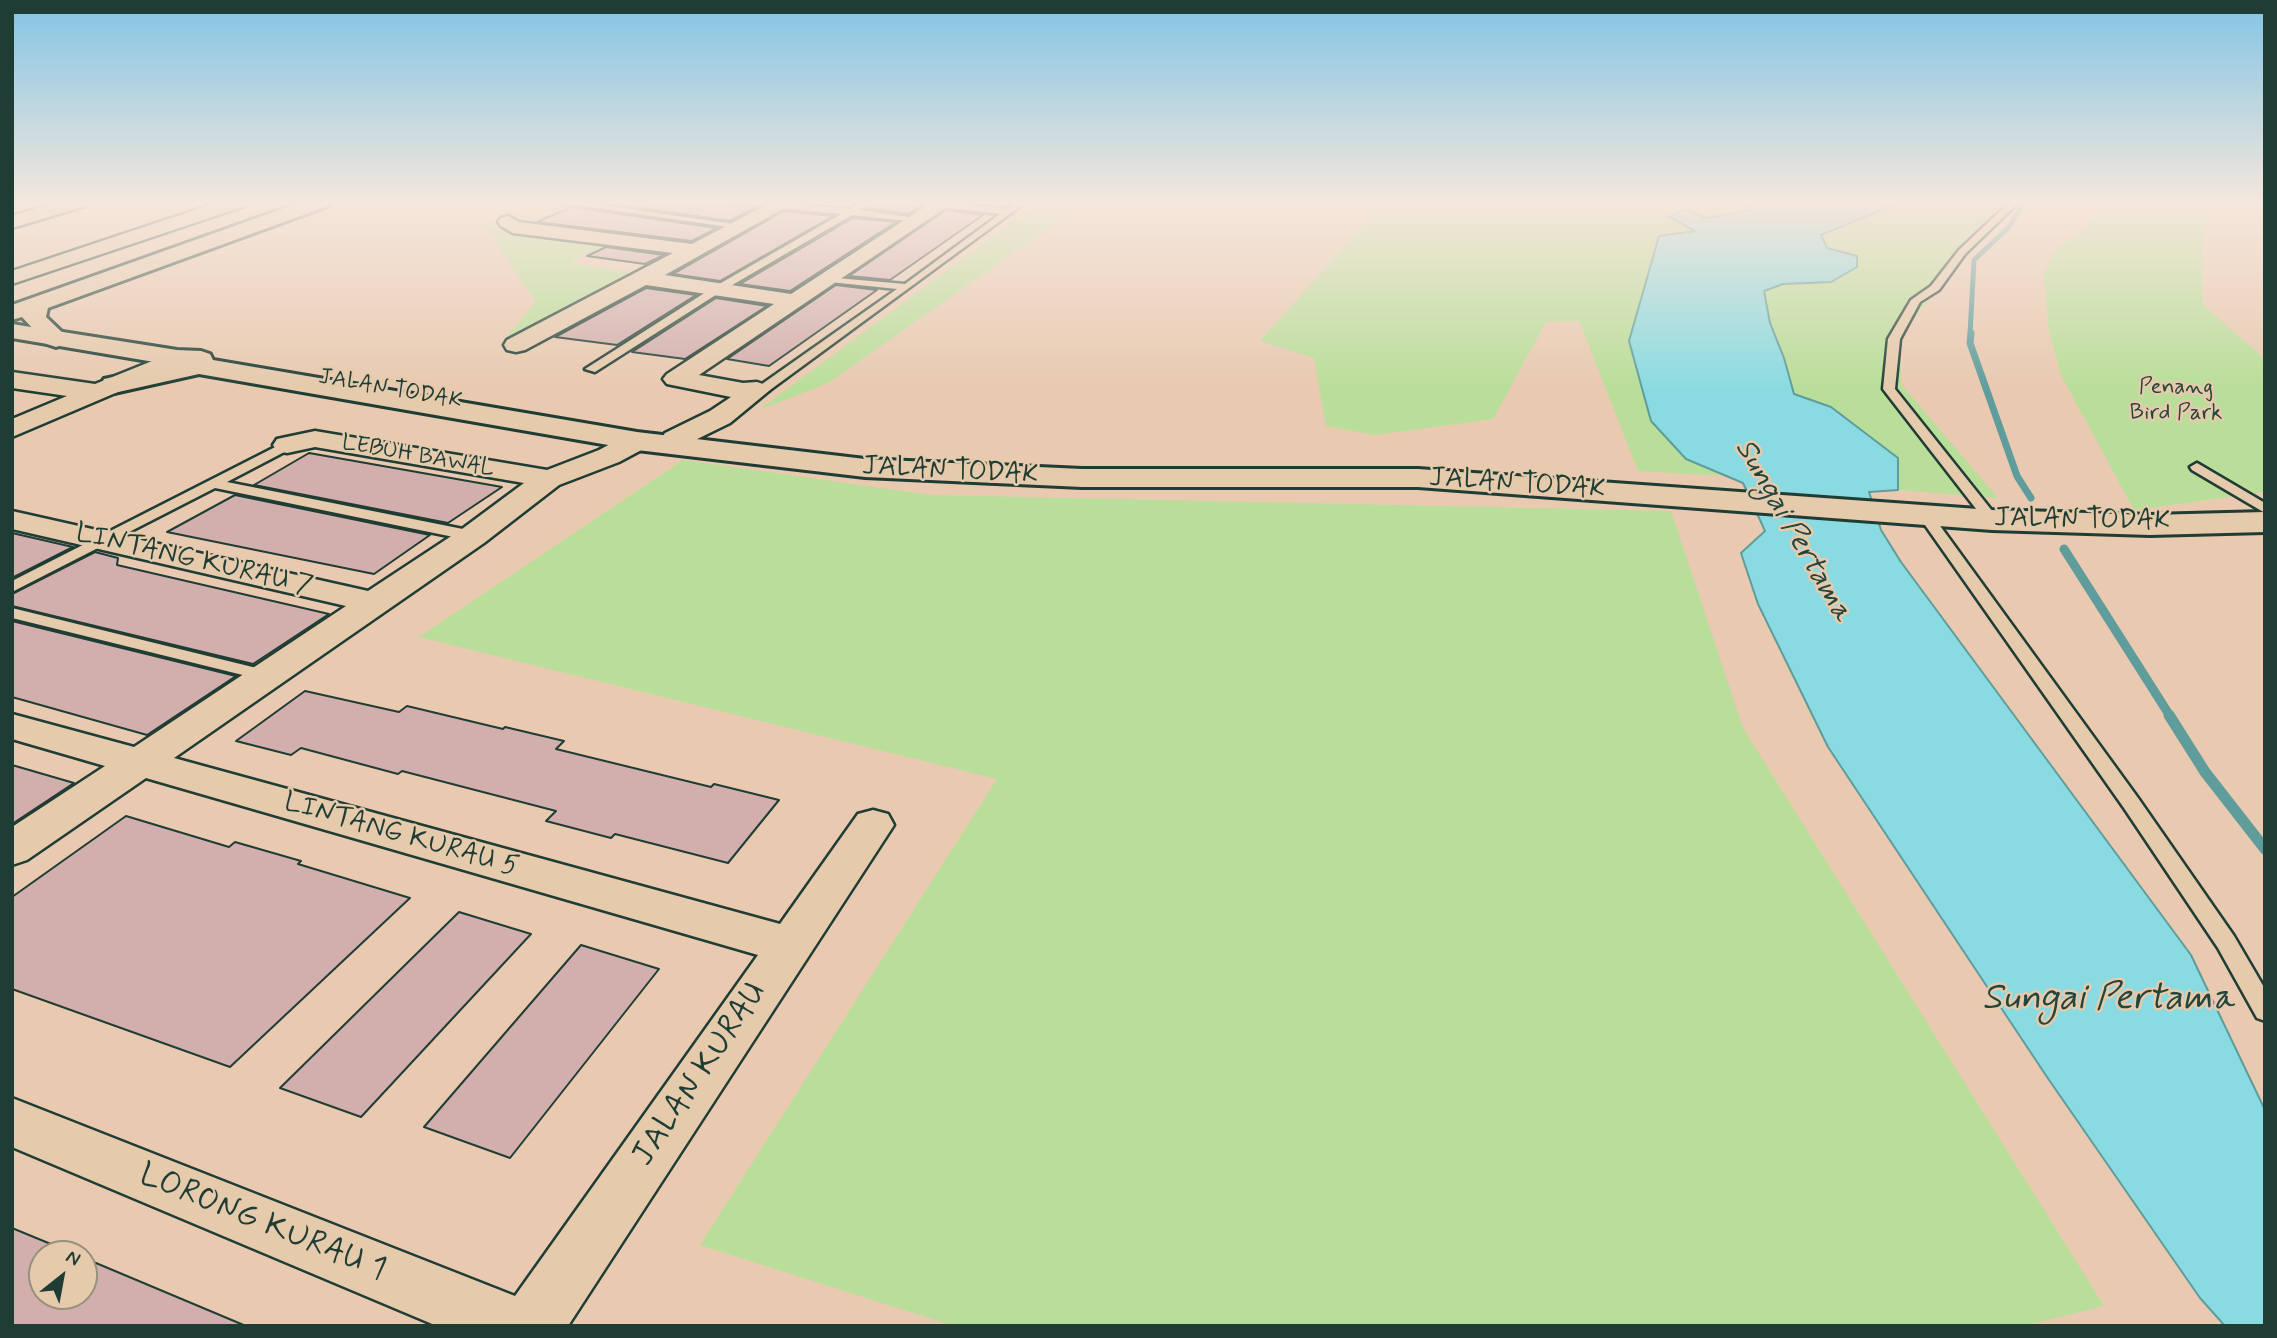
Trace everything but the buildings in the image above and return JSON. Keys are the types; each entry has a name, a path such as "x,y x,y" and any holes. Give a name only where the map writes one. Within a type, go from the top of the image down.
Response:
{"main road":[{"path":"12,300 113,264"},
{"path":"12,313 148,264"},
{"path":"38,304 33,314 35,320 56,339"},
{"name":"JALAN TODAK","path":"12,331 637,441 768,458 936,472 1082,478 1418,478 1992,520 2150,524 2265,522"},
{"path":"12,338 56,339"},
{"path":"106,389 131,366 132,357 128,350"},
{"name":"JALAN TODAK","path":"177,358 222,361 675,439 768,458"},
{"path":"106,389 175,371 221,369"}],"street":[{"path":"12,278 52,264"},
{"path":"516,345 668,264"},
{"path":"757,390 743,391 677,382 677,377 851,264"},
{"path":"643,278 796,301"},
{"path":"12,429 177,358"},
{"path":"12,380 106,389"},
{"path":"675,439 720,417 757,390"},
{"name":"LEBUH BAWAL","path":"287,445 315,439 549,479"},
{"path":"12,849 473,536 549,479 609,456 637,441"},
{"name":"LINTANG KURAU 7","path":"12,520 375,603"},
{"name":"LINTANG KURAU 5","path":"12,726 789,945"},
{"name":"JALAN KURAU","path":"531,1326 873,824"},
{"name":"LORONG KURAU 1","path":"12,1122 512,1326"}],"lane":[{"path":"591,369 760,264"},
{"path":"757,390 766,387 937,264"},
{"path":"1953,264 1935,288 1916,299 1894,339 1889,389 1992,520"},
{"path":"829,279 907,287"},
{"path":"12,587 287,445"},
{"path":"2197,467 2265,509"},
{"path":"212,483 473,536"},
{"path":"1913,514 2131,803 2226,942 2265,1011"},
{"path":"12,613 267,676"}],"green space":[{"path":"510,264 579,264 635,273 505,339 536,301"},
{"path":"955,264 997,264 828,383 759,410"},
{"path":"1328,264 1695,264 1686,459 1722,476 1638,471 1579,321 1546,322 1493,419 1375,435 1326,426 1314,358 1260,341"},
{"path":"1849,264 1958,264 1901,335 1901,384 1998,498 1898,490 1898,458 1831,407 1793,394 1784,358 1770,323 1764,291 1783,284 1831,282"},
{"name":"Penang Bird Park","path":"2047,264 2202,264 2203,305 2265,359 2265,492 2134,510 2061,375 2048,327 2044,274"},
{"path":"683,460 931,495 1671,511 1743,728 2104,1306 2023,1326 954,1326 700,1245 997,779 419,637"}],"water":[{"name":"Sungai Pertama","path":"1651,264 1857,264 1857,267 1831,282 1783,284 1764,291 1770,323 1794,394 1831,407 1898,458 1898,490 1869,492 1881,530 1901,562 2191,955 2265,1110 2265,1326 2225,1326 2200,1298 2047,1077 1828,747 1758,604 1741,553 1765,531 1743,483 1686,459 1651,421 1629,341"}],"waterway":[{"path":"1970,334 1974,264"},
{"path":"1971,333 1970,343 2017,476 2031,498"},
{"path":"2064,549 2170,716"},
{"path":"2169,715 2205,772 2265,849"}]}
